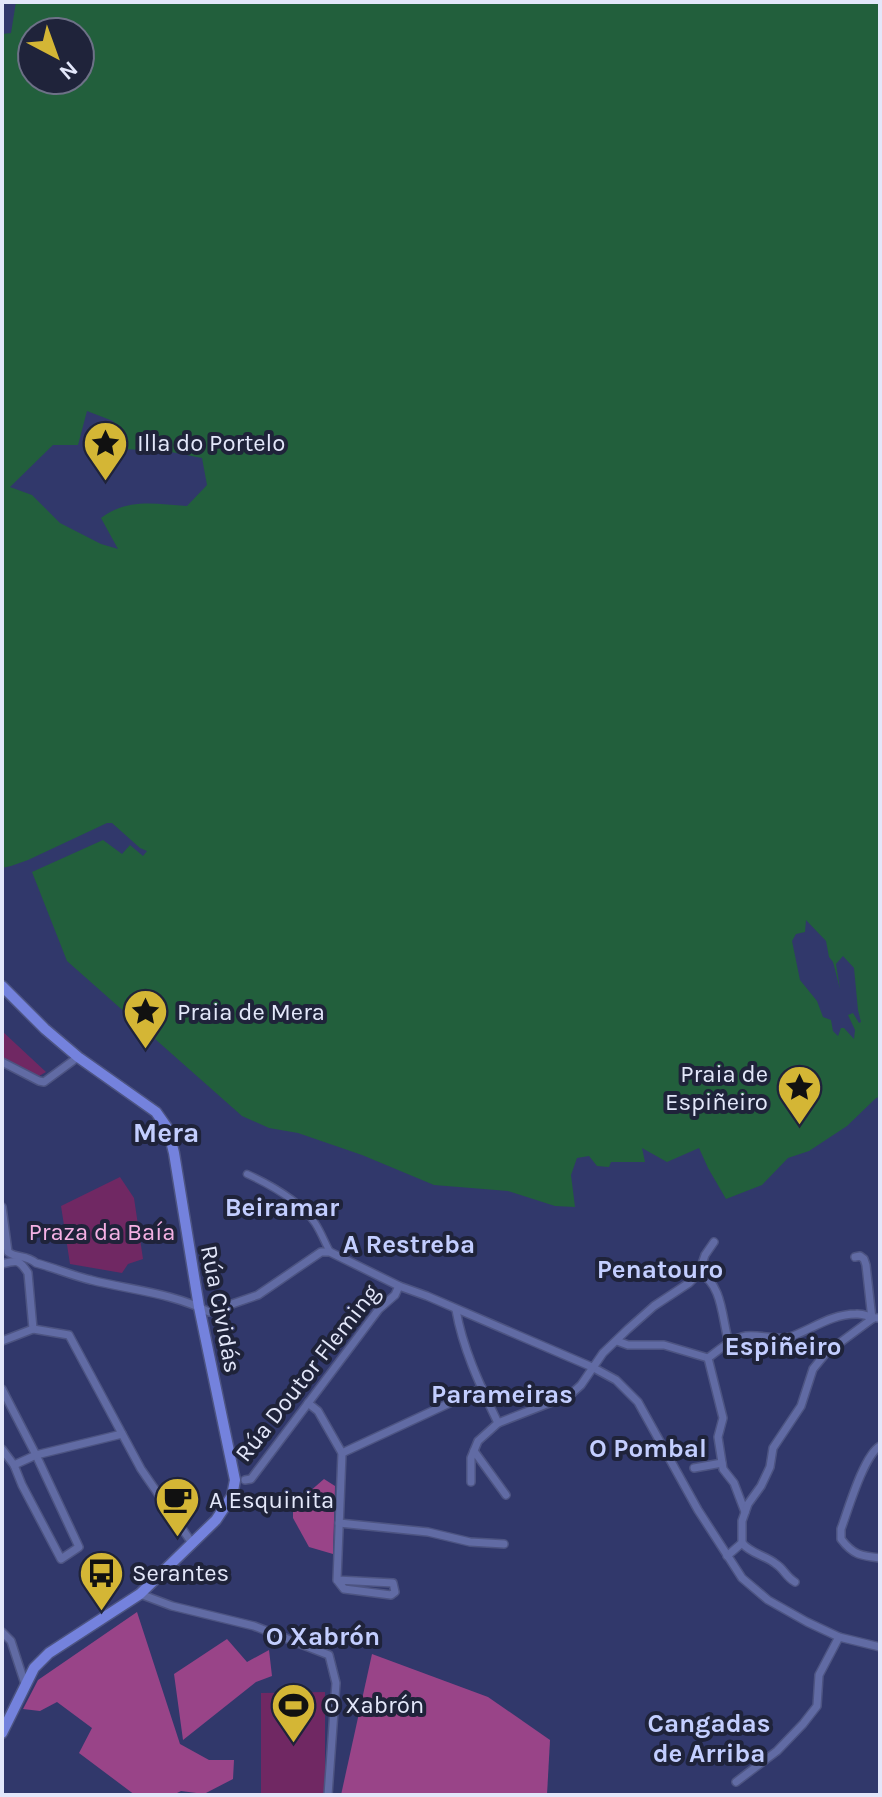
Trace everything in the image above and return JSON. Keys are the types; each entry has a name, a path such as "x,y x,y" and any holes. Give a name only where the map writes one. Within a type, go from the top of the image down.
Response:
{"main road":[{"path":"2,986 78,1057"},
{"name":"Rúa Cividás","path":"78,1057 156,1112 168,1129 199,1307 238,1483"},
{"name":"Rúa Doutor Fleming","path":"2,1733 34,1668 49,1653 140,1594 216,1520 238,1483"}],"street":[{"path":"2,1062 44,1082 78,1057"},
{"path":"247,1174 265,1182 304,1210 330,1252"},
{"path":"2,1207 8,1252 92,1281 144,1291 209,1312 258,1295 321,1252 330,1252 399,1286 592,1367 616,1380 638,1402 742,1578 768,1600 807,1622 839,1637 880,1647"},
{"path":"471,1482 471,1458 478,1441 498,1423 570,1395 581,1385 603,1353 654,1306 699,1273 705,1255 714,1242"},
{"path":"855,1257 864,1259 876,1319"},
{"path":"2,1264 19,1261 28,1273 33,1329"},
{"path":"699,1273 709,1278 715,1288 729,1343"},
{"name":"Rúa Doutor Fleming","path":"238,1483 251,1479 399,1286"},
{"path":"456,1310 460,1330 498,1423"},
{"path":"708,1358 745,1336 780,1339 827,1320 855,1314 876,1319"},
{"path":"795,1582 774,1562 748,1550 742,1543 742,1521 748,1504 770,1467 773,1448 801,1406 813,1369 826,1353 876,1319"},
{"path":"2,1341 33,1329 69,1335 141,1469 192,1543"},
{"path":"617,1341 628,1345 664,1345 708,1358"},
{"path":"708,1358 723,1418 718,1437 723,1469 734,1483 745,1512"},
{"path":"342,1453 482,1388"},
{"path":"2,1389 79,1547 61,1559 14,1465 2,1449"},
{"path":"308,1403 318,1411 342,1453 337,1580 344,1589 391,1595 395,1592 393,1583 337,1580"},
{"path":"14,1465 36,1455 122,1434"},
{"path":"880,1446 875,1448 867,1462 841,1529 841,1539 849,1550 862,1556 880,1558"},
{"path":"474,1451 506,1495"},
{"path":"694,1468 722,1463"},
{"path":"339,1523 504,1544"},
{"path":"727,1556 742,1543"},
{"path":"140,1594 172,1606 254,1626 329,1655 336,1683 328,1795"},
{"path":"2,1632 11,1641 25,1684"},
{"path":"736,1782 777,1751 817,1706 819,1675 839,1637"}],"green space":[{"path":"2,1031 46,1072 34,1079 2,1062"},
{"name":"Praza da Baía","path":"120,1177 134,1198 143,1259 128,1264 122,1273 70,1264 61,1206"},
{"name":"O Xabrón","path":"325,1692 325,1795 261,1795 261,1693"}],"shaded area":[{"path":"16,2 880,2 880,1096 847,1126 809,1151 788,1158 762,1185 726,1199 699,1148 667,1162 642,1148 645,1162 611,1162 609,1167 597,1166 589,1156 577,1158 571,1175 575,1207 555,1206 508,1191 434,1185 362,1155 298,1133 269,1128 242,1116 67,961 32,872 103,840 122,854 130,845 143,856 147,851 112,823 107,823 28,860 2,868 2,34 11,33","holes":["87,411 113,421 122,449 166,451 202,458 207,485 187,506 132,505 121,507 101,518 118,549 60,523 32,495 10,487 53,445 78,445","806,920 826,941 840,989 836,964 843,956 854,968 861,1022 853,1013 848,1015 855,1030 854,1039 844,1028 838,1036 833,1031 831,1020 823,1017 817,1001 800,980 792,941 796,934 805,932"]},
{"path":"324,1479 335,1486 333,1554 309,1547 293,1518 293,1506"},
{"path":"137,1612 180,1744 209,1760 234,1760 233,1779 204,1794 181,1791 173,1795 135,1795 79,1753 92,1728 57,1702 40,1711 23,1709 38,1680"},
{"path":"227,1639 247,1662 269,1650 272,1676 256,1682 183,1740 174,1674"},
{"path":"372,1654 488,1697 550,1740 547,1795 341,1795"}],"place":[{"name":"Illa do Portelo","path":"106,482"},
{"name":"Praia de Mera","path":"146,1051"},
{"name":"Praia de Espiñeiro","path":"799,1127"},
{"name":"A Esquinita","path":"178,1539"},
{"name":"Serantes","path":"101,1612"},
{"name":"O Xabrón","path":"293,1744"}],"district":[{"name":"Mera","path":"166,1132"},
{"name":"Beiramar","path":"282,1207"},
{"name":"A Restreba","path":"409,1244"},
{"name":"Penatouro","path":"660,1269"},
{"name":"Espiñeiro","path":"783,1346"},
{"name":"Parameiras","path":"502,1394"},
{"name":"O Pombal","path":"648,1448"},
{"name":"O Xabrón","path":"323,1636"},
{"name":"Cangadas de Arriba","path":"709,1738"}]}
